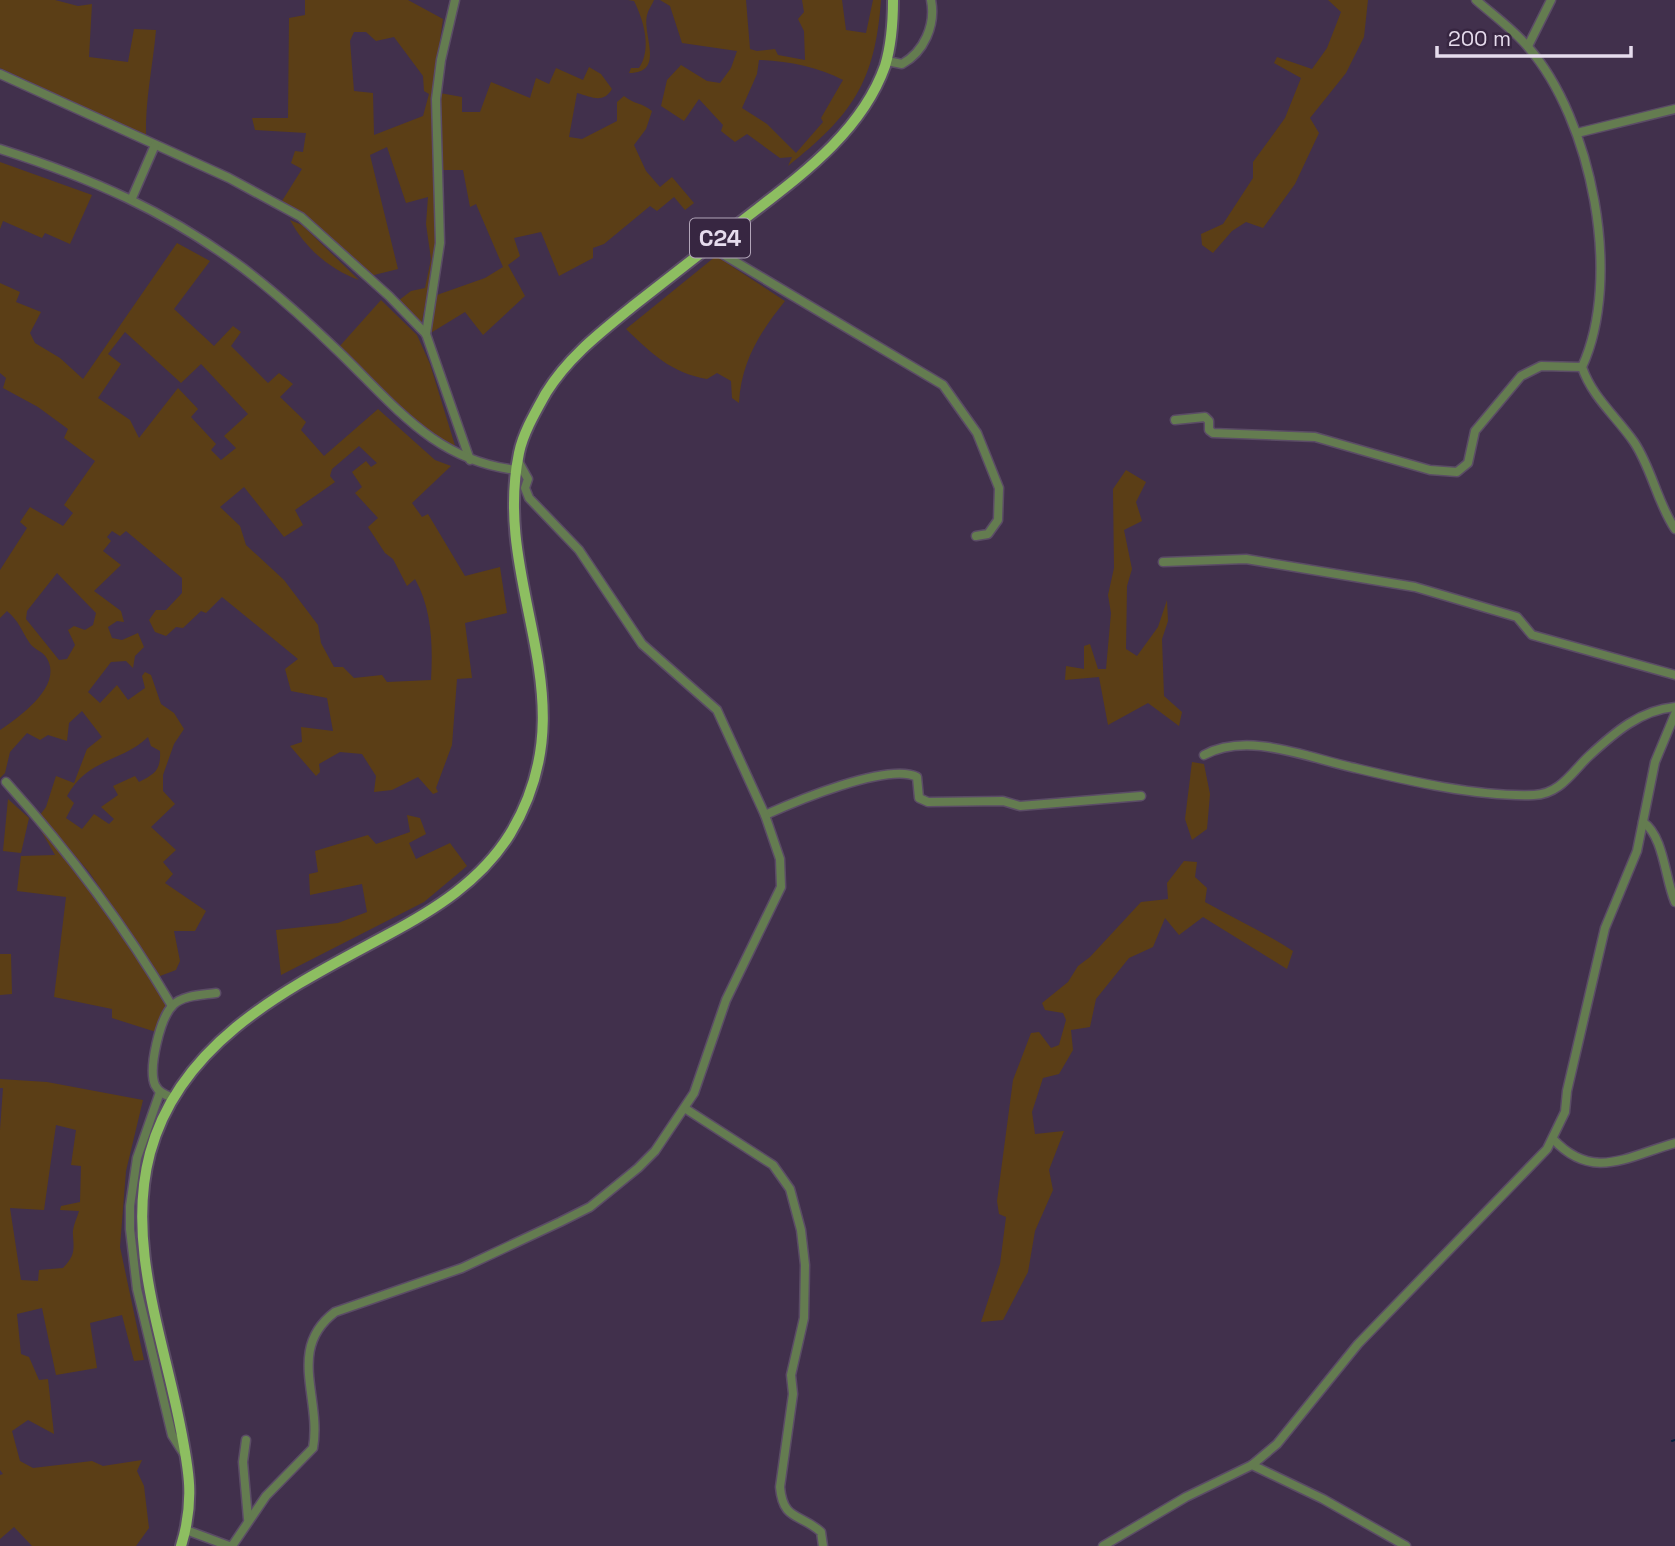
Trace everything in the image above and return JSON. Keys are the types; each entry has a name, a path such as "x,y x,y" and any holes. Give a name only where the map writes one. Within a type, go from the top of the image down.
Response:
{"main road":[{"name":"C24","path":"181,1546 192,1496 187,1457 149,1283 142,1232 142,1205 149,1157 173,1098 216,1044 263,1004 446,901 491,862 523,811 542,752 542,681 515,530 517,465 524,437 545,395 577,354 829,150 857,116 887,61 892,0"}],"street":[{"path":"426,334 440,243 436,99 441,60 455,0"},
{"path":"887,61 902,64 916,55 926,42 932,14 931,0"},
{"path":"1476,0 1528,47 1560,96 1577,133 1598,215 1600,245 1593,335 1582,367 1596,395 1634,442 1660,503 1675,529"},
{"path":"1528,47 1551,0"},
{"path":"0,74 293,211 389,296 426,334 470,460"},
{"path":"1577,133 1675,109"},
{"path":"132,198 155,145"},
{"path":"0,149 85,177 132,198 204,241 274,292 424,434 470,460 517,465 528,479 525,488 529,498 579,550 642,644 717,710 765,815 780,859 781,887 726,1000 701,1078 685,1109 638,1168 590,1207 461,1268 335,1312 323,1321 309,1343 313,1448 284,1475 248,1519 231,1546 186,1530"},
{"path":"709,246 943,385 976,433 999,488 996,525 988,534 976,536"},
{"path":"1175,420 1205,417 1209,421 1209,430 1213,433 1315,438 1430,470 1457,472 1468,463 1475,431 1521,376 1541,366 1582,367"},
{"path":"1163,562 1246,559 1441,592 1517,617 1532,635 1675,675"},
{"path":"1204,755 1232,745 1266,747 1441,785 1538,795 1561,786 1587,758 1644,713 1675,707"},
{"path":"1103,1546 1186,1497 1252,1465 1277,1444 1358,1344 1530,1170 1553,1139 1566,1112 1567,1091 1605,928 1637,851 1655,762 1675,714"},
{"path":"765,815 839,785 904,774 917,777 919,798 928,802 1003,801 1020,806 1141,796"},
{"path":"6,782 98,892 141,952 172,1006"},
{"path":"1643,822 1651,829 1660,845 1664,873 1675,902"},
{"path":"173,1098 160,1092 154,1079 153,1066 163,1026 172,1006 185,999 216,993"},
{"path":"160,1092 137,1158 130,1206 132,1261 172,1435 178,1448 187,1457"},
{"path":"685,1109 760,1155 784,1177 790,1188 801,1230 805,1295 804,1318 791,1375 793,1394 780,1487 781,1500 792,1515 821,1532 823,1546"},
{"path":"1553,1139 1569,1155 1600,1165 1675,1143"},
{"path":"246,1440 243,1462 248,1519"},
{"path":"1252,1465 1323,1499 1406,1546"}],"shaded area":[{"path":"0,0 55,0 78,6 92,4 89,57 128,62 134,29 156,30 146,136 0,68"},
{"path":"305,0 408,0 443,19 434,82 432,137 437,213 436,250 421,326 398,301 411,291 425,288 431,259 426,224 428,197 406,203 387,147 370,155 398,269 370,276 301,212 282,201 302,169 291,163 295,151 303,152 306,133 255,130 252,118 288,118 289,18 305,15","holes":["354,32 366,32 376,41 394,37 423,76 424,91 429,94 423,116 374,135 373,93 354,91 350,41"]},
{"path":"628,0 654,0 646,23 650,60 647,67 629,73 631,68 639,68 646,44 638,9 634,1"},
{"path":"660,0 746,0 750,49 775,49 778,55 805,60 804,31 798,19 804,12 802,0 842,0 846,30 866,33 873,0 881,0 873,54 856,95 829,130 788,166 792,157 780,158 747,134 735,142 721,131 723,125 699,99 684,121 661,106 667,80 681,65 707,81 720,83 731,68 737,51 682,43 670,6","holes":["759,60 792,63 843,80 821,118 823,122 796,153 767,124 742,108 757,74"]},
{"path":"1328,0 1368,0 1364,37 1346,73 1310,118 1319,133 1295,184 1263,228 1246,222 1232,231 1213,253 1202,245 1201,234 1223,224 1253,178 1253,162 1285,118 1301,78 1274,63 1277,57 1312,69 1327,48 1341,12"},
{"path":"589,67 601,74 612,89 601,98 577,93 569,137 582,139 617,121 617,102 624,96 645,106 652,111 646,129 634,145 646,171 660,187 672,177 694,203 685,210 674,197 657,211 650,206 604,244 593,248 593,258 559,276 541,232 514,238 520,256 508,265 525,296 483,335 465,312 429,334 434,296 485,278 503,267 476,204 470,207 463,170 439,170 440,93 462,97 462,112 480,112 491,82 530,98 536,78 549,84 556,68 583,80"},
{"path":"0,162 92,195 70,244 45,233 42,238 3,221 0,229"},
{"path":"290,220 302,225 359,280 328,264 303,240"},
{"path":"177,243 210,261 174,309 214,346 233,326 241,332 231,346 268,383 279,373 293,384 280,397 306,422 301,430 324,456 378,409 435,460 451,466 412,503 422,517 428,514 465,576 500,567 507,613 465,623 472,678 457,679 452,745 436,788 438,792 433,794 418,777 392,790 374,792 376,776 362,754 340,752 319,764 320,772 316,776 290,746 302,742 301,727 333,731 327,698 291,691 285,669 298,659 222,597 206,613 201,611 183,628 176,627 166,636 155,632 149,620 156,610 166,610 182,593 182,578 126,531 120,536 112,531 107,537 111,541 103,551 121,565 94,591 121,611 124,622 117,621 108,627 112,638 122,640 138,633 144,647 135,656 133,668 126,661 111,662 88,692 100,703 117,685 128,700 145,688 142,676 145,672 151,675 161,704 174,713 184,729 174,744 163,775 163,791 175,804 151,827 176,850 163,862 173,874 165,883 206,911 195,931 174,931 180,961 176,970 160,976 89,872 40,815 46,807 56,776 74,783 87,749 102,737 82,711 69,723 67,741 48,735 40,740 27,733 10,752 5,773 0,778 0,730 37,699 50,678 50,668 46,657 31,644 11,615 7,611 0,618 0,570 27,528 20,522 30,507 63,526 73,513 64,505 95,461 64,438 68,429 38,407 3,388 6,378 0,373 0,283 20,292 16,302 41,312 30,333 35,343 60,358 83,379","holes":["125,332 181,383 201,364 248,414 224,436 236,448 221,460 211,450 216,444 191,417 198,409 178,388 139,438 130,420 98,398 121,364 108,354","359,446 377,463 371,467 366,461 352,472 362,487 355,493 378,518 368,527 385,553 393,559 407,586 415,579 421,591 430,628 431,680 387,682 382,675 354,678 343,667 334,667 321,643 318,625 284,580 246,545 240,526 220,507 244,487 284,537 303,525 295,510 335,482 330,476 332,469","57,573 96,613 93,625 85,630 74,626 68,630 75,645 67,659 59,660 26,619 27,611","148,737 151,746 160,751 158,767 153,774 139,782 135,776 113,786 118,795 101,807 114,819 109,824 94,814 82,829 66,818 74,803 67,796 75,784 95,767"]},
{"path":"716,256 785,301 753,348 744,374 739,403 732,398 731,381 717,373 707,379 672,367 626,329"},
{"path":"381,300 417,335 430,364 457,452 415,421 339,347"},
{"path":"1126,470 1146,482 1136,502 1142,521 1124,530 1132,569 1127,586 1126,649 1137,656 1158,627 1167,600 1168,621 1162,639 1164,696 1182,712 1179,726 1148,703 1108,725 1099,677 1065,680 1066,666 1084,669 1084,646 1090,644 1098,669 1106,669 1111,613 1108,595 1114,568 1113,489"},
{"path":"1192,762 1204,764 1210,794 1207,829 1192,840 1185,819"},
{"path":"8,799 29,818 21,853 3,851"},
{"path":"407,815 420,818 426,834 409,843 416,859 450,843 467,866 424,902 281,975 276,930 338,923 367,912 362,884 310,895 309,874 318,872 315,851 368,835 376,844 410,832"},
{"path":"40,829 84,880 161,990 166,1004 156,1032 112,1018 112,1009 54,997 66,897 17,891 21,856 55,855"},
{"path":"1184,861 1197,862 1195,877 1207,888 1205,902 1293,951 1287,969 1203,917 1179,935 1165,918 1153,947 1129,958 1096,999 1090,1027 1071,1030 1073,1050 1059,1074 1043,1078 1032,1112 1035,1134 1064,1131 1049,1170 1053,1190 1035,1231 1028,1272 1003,1320 981,1322 1000,1264 1006,1217 999,1214 997,1201 1013,1080 1031,1033 1039,1032 1051,1048 1059,1045 1066,1020 1063,1013 1045,1010 1042,1003 1068,982 1078,966 1090,957 1141,902 1168,899 1167,883"},
{"path":"0,954 11,954 12,994 0,995"},
{"path":"0,1079 47,1082 143,1100 126,1171 120,1247 144,1360 134,1361 122,1315 90,1323 97,1368 56,1375 42,1308 17,1314 21,1354 29,1357 39,1380 48,1379 54,1434 28,1420 12,1431 20,1461 33,1468 92,1461 103,1466 142,1460 137,1471 144,1486 149,1528 136,1546 32,1546 14,1527 0,1539 0,1475 3,1474 0,1470 0,1130 3,1088 0,1088","holes":["56,1125 76,1130 71,1165 81,1166 80,1202 61,1206 60,1210 79,1211 73,1229 72,1256 63,1268 39,1270 38,1281 21,1280 10,1208 44,1210"]}]}
